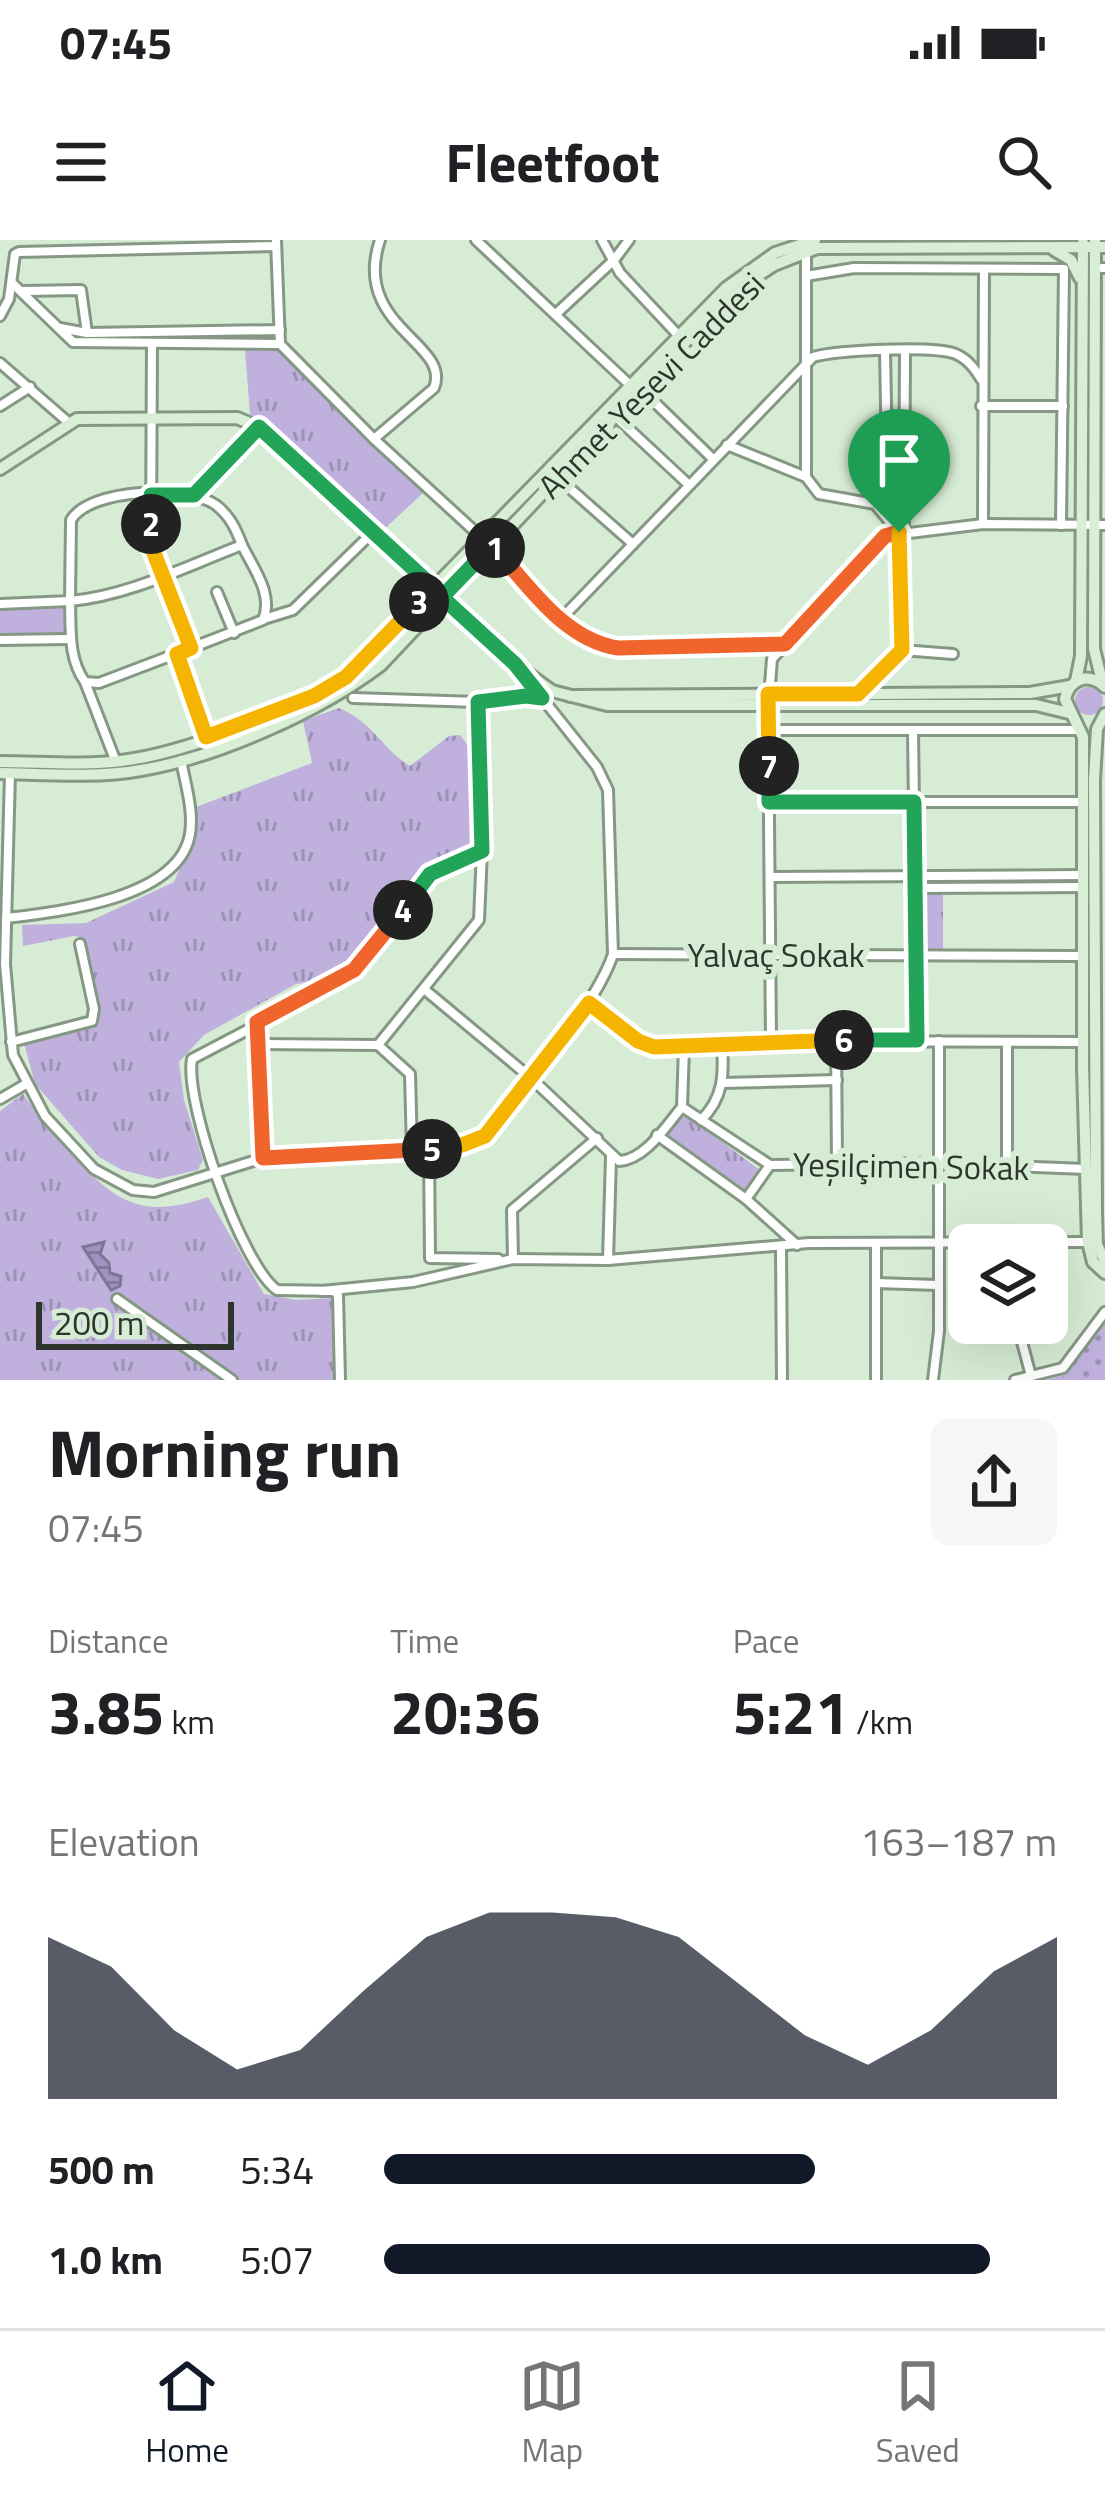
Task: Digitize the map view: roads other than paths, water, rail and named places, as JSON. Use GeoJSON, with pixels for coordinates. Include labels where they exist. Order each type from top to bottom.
{"type":"FeatureCollection","features":[{"type":"Feature","properties":{"kind":"street"},"geometry":{"type":"LineString","coordinates":[[374,439],[434,388],[438,377],[433,362],[378,298],[374,266],[380,240]]}},
{"type":"Feature","properties":{"kind":"street"},"geometry":{"type":"LineString","coordinates":[[476,240],[713,459]]}},
{"type":"Feature","properties":{"kind":"street"},"geometry":{"type":"LineString","coordinates":[[602,240],[620,272],[678,335]]}},
{"type":"Feature","properties":{"kind":"street"},"geometry":{"type":"LineString","coordinates":[[557,313],[629,240]]}},
{"type":"Feature","properties":{"kind":"street","name":"Ahmet Yesevi Caddesi"},"geometry":{"type":"LineString","coordinates":[[0,762],[116,761],[161,754],[314,696],[346,677],[432,588],[616,416],[678,335],[736,279],[775,246],[815,240]]}},
{"type":"Feature","properties":{"kind":"street"},"geometry":{"type":"LineString","coordinates":[[0,316],[9,299],[19,251],[276,243],[280,344],[583,639],[618,648],[785,644]]}},
{"type":"Feature","properties":{"kind":"street"},"geometry":{"type":"LineString","coordinates":[[1092,244],[1083,311],[1099,610],[1094,656],[1104,686]]}},
{"type":"Feature","properties":{"kind":"street"},"geometry":{"type":"LineString","coordinates":[[1092,244],[1100,360],[1094,525],[1081,656],[1065,699],[1075,720],[1083,802],[1088,1242],[1094,1262],[1105,1273]]}},
{"type":"Feature","properties":{"kind":"street","name":"Ahmet Yesevi Caddesi"},"geometry":{"type":"LineString","coordinates":[[5,773],[139,771],[181,760],[336,698],[380,665],[486,541],[636,387],[739,289],[774,265],[834,246],[1092,244]]}},
{"type":"Feature","properties":{"kind":"street"},"geometry":{"type":"LineString","coordinates":[[1045,247],[1071,260],[1083,292]]}},
{"type":"Feature","properties":{"kind":"street"},"geometry":{"type":"LineString","coordinates":[[806,252],[806,477]]}},
{"type":"Feature","properties":{"kind":"street"},"geometry":{"type":"LineString","coordinates":[[0,263],[14,263]]}},
{"type":"Feature","properties":{"kind":"street"},"geometry":{"type":"LineString","coordinates":[[1095,303],[1104,266]]}},
{"type":"Feature","properties":{"kind":"street"},"geometry":{"type":"LineString","coordinates":[[806,276],[854,268],[1064,269],[1060,525]]}},
{"type":"Feature","properties":{"kind":"street"},"geometry":{"type":"LineString","coordinates":[[983,524],[984,269]]}},
{"type":"Feature","properties":{"kind":"street"},"geometry":{"type":"LineString","coordinates":[[11,282],[73,341],[280,344]]}},
{"type":"Feature","properties":{"kind":"street"},"geometry":{"type":"LineString","coordinates":[[22,291],[81,290],[87,333]]}},
{"type":"Feature","properties":{"kind":"street"},"geometry":{"type":"LineString","coordinates":[[1064,311],[1083,311]]}},
{"type":"Feature","properties":{"kind":"street"},"geometry":{"type":"LineString","coordinates":[[57,328],[87,333],[280,329]]}},
{"type":"Feature","properties":{"kind":"street"},"geometry":{"type":"LineString","coordinates":[[152,343],[152,548],[191,648]]}},
{"type":"Feature","properties":{"kind":"street"},"geometry":{"type":"LineString","coordinates":[[886,351],[889,517]]}},
{"type":"Feature","properties":{"kind":"street"},"geometry":{"type":"LineString","coordinates":[[858,694],[902,650],[904,351]]}},
{"type":"Feature","properties":{"kind":"street"},"geometry":{"type":"LineString","coordinates":[[561,619],[806,362],[824,354],[954,353],[974,367],[981,379]]}},
{"type":"Feature","properties":{"kind":"street"},"geometry":{"type":"LineString","coordinates":[[0,363],[68,422]]}},
{"type":"Feature","properties":{"kind":"street"},"geometry":{"type":"LineString","coordinates":[[0,406],[30,387]]}},
{"type":"Feature","properties":{"kind":"street"},"geometry":{"type":"LineString","coordinates":[[981,406],[1063,406]]}},
{"type":"Feature","properties":{"kind":"street"},"geometry":{"type":"LineString","coordinates":[[616,416],[689,485]]}},
{"type":"Feature","properties":{"kind":"street"},"geometry":{"type":"LineString","coordinates":[[0,469],[68,422],[86,417],[227,417],[259,427],[515,664],[545,688],[567,697],[598,704],[768,700],[1036,705],[1075,720]]}},
{"type":"Feature","properties":{"kind":"street"},"geometry":{"type":"LineString","coordinates":[[194,495],[259,427]]}},
{"type":"Feature","properties":{"kind":"street"},"geometry":{"type":"LineString","coordinates":[[727,445],[806,477],[818,494],[875,504],[902,532]]}},
{"type":"Feature","properties":{"kind":"street"},"geometry":{"type":"LineString","coordinates":[[556,476],[633,544]]}},
{"type":"Feature","properties":{"kind":"street"},"geometry":{"type":"LineString","coordinates":[[116,761],[85,682],[76,671],[70,602],[71,520],[76,511],[108,494],[194,495],[216,505],[235,524],[267,596],[263,620]]}},
{"type":"Feature","properties":{"kind":"street"},"geometry":{"type":"LineString","coordinates":[[771,1040],[768,700],[772,659],[885,536],[983,524],[1094,525]]}},
{"type":"Feature","properties":{"kind":"street"},"geometry":{"type":"LineString","coordinates":[[85,682],[99,683],[293,610],[372,533]]}},
{"type":"Feature","properties":{"kind":"street"},"geometry":{"type":"LineString","coordinates":[[0,604],[70,602],[164,575],[242,545]]}},
{"type":"Feature","properties":{"kind":"street"},"geometry":{"type":"LineString","coordinates":[[217,592],[233,633]]}},
{"type":"Feature","properties":{"kind":"street"},"geometry":{"type":"LineString","coordinates":[[0,640],[71,639]]}},
{"type":"Feature","properties":{"kind":"street"},"geometry":{"type":"LineString","coordinates":[[902,650],[953,654]]}},
{"type":"Feature","properties":{"kind":"street"},"geometry":{"type":"LineString","coordinates":[[177,654],[206,737]]}},
{"type":"Feature","properties":{"kind":"street"},"geometry":{"type":"LineString","coordinates":[[5,773],[3,968],[10,1042],[45,1116],[110,1179],[133,1190],[154,1192],[263,1158],[462,1145],[485,1136],[532,1079],[589,1003],[613,954],[608,790],[597,767],[515,664]]}},
{"type":"Feature","properties":{"kind":"street"},"geometry":{"type":"LineString","coordinates":[[768,700],[1030,693],[1090,678],[1104,686]]}},
{"type":"Feature","properties":{"kind":"street"},"geometry":{"type":"LineString","coordinates":[[353,698],[478,702],[542,698]]}},
{"type":"Feature","properties":{"kind":"street"},"geometry":{"type":"LineString","coordinates":[[378,1045],[479,920],[478,702]]}},
{"type":"Feature","properties":{"kind":"street"},"geometry":{"type":"LineString","coordinates":[[769,730],[913,730],[1088,722],[1103,715]]}},
{"type":"Feature","properties":{"kind":"street"},"geometry":{"type":"LineString","coordinates":[[1103,715],[1095,742],[1094,780],[1097,1245],[1105,1261]]}},
{"type":"Feature","properties":{"kind":"street"},"geometry":{"type":"LineString","coordinates":[[913,730],[917,1040]]}},
{"type":"Feature","properties":{"kind":"street"},"geometry":{"type":"LineString","coordinates":[[6,918],[80,909],[160,878],[177,861],[190,837],[181,760]]}},
{"type":"Feature","properties":{"kind":"street"},"geometry":{"type":"LineString","coordinates":[[769,802],[1083,802]]}},
{"type":"Feature","properties":{"kind":"street"},"geometry":{"type":"LineString","coordinates":[[340,1380],[339,1300],[334,1292],[270,1287],[214,1175],[190,1078],[192,1060],[354,970],[430,874],[482,851]]}},
{"type":"Feature","properties":{"kind":"street"},"geometry":{"type":"LineString","coordinates":[[770,878],[1083,881]]}},
{"type":"Feature","properties":{"kind":"street"},"geometry":{"type":"LineString","coordinates":[[915,888],[1083,881]]}},
{"type":"Feature","properties":{"kind":"street"},"geometry":{"type":"LineString","coordinates":[[10,1042],[94,1018],[80,944]]}},
{"type":"Feature","properties":{"kind":"street","name":"Yalvaç Sokak"},"geometry":{"type":"LineString","coordinates":[[613,954],[1083,956]]}},
{"type":"Feature","properties":{"kind":"street"},"geometry":{"type":"LineString","coordinates":[[424,989],[532,1079],[597,1138],[611,1157],[628,1162],[682,1107],[684,1047]]}},
{"type":"Feature","properties":{"kind":"street"},"geometry":{"type":"LineString","coordinates":[[589,1003],[645,1045],[771,1040],[1083,1042]]}},
{"type":"Feature","properties":{"kind":"street"},"geometry":{"type":"LineString","coordinates":[[257,1022],[263,1158]]}},
{"type":"Feature","properties":{"kind":"street"},"geometry":{"type":"LineString","coordinates":[[836,1040],[837,1162]]}},
{"type":"Feature","properties":{"kind":"street"},"geometry":{"type":"LineString","coordinates":[[933,1380],[939,1331],[939,1041]]}},
{"type":"Feature","properties":{"kind":"street"},"geometry":{"type":"LineString","coordinates":[[1006,1166],[1007,1042]]}},
{"type":"Feature","properties":{"kind":"street"},"geometry":{"type":"LineString","coordinates":[[701,1120],[715,1106],[722,1083],[722,1043]]}},
{"type":"Feature","properties":{"kind":"street"},"geometry":{"type":"LineString","coordinates":[[258,1045],[378,1045],[410,1074],[412,1151]]}},
{"type":"Feature","properties":{"kind":"street"},"geometry":{"type":"LineString","coordinates":[[722,1083],[837,1080]]}},
{"type":"Feature","properties":{"kind":"street"},"geometry":{"type":"LineString","coordinates":[[0,1100],[26,1084]]}},
{"type":"Feature","properties":{"kind":"street","name":"Yeşilçimen Sokak"},"geometry":{"type":"LineString","coordinates":[[682,1107],[770,1165],[938,1163],[1086,1169]]}},
{"type":"Feature","properties":{"kind":"street"},"geometry":{"type":"LineString","coordinates":[[657,1135],[746,1199],[797,1245]]}},
{"type":"Feature","properties":{"kind":"street"},"geometry":{"type":"LineString","coordinates":[[513,1259],[512,1210],[597,1138]]}},
{"type":"Feature","properties":{"kind":"street"},"geometry":{"type":"LineString","coordinates":[[429,1150],[430,1258],[608,1260],[797,1245],[948,1242]]}},
{"type":"Feature","properties":{"kind":"street"},"geometry":{"type":"LineString","coordinates":[[608,1260],[611,1157]]}},
{"type":"Feature","properties":{"kind":"street"},"geometry":{"type":"LineString","coordinates":[[746,1199],[770,1165]]}},
{"type":"Feature","properties":{"kind":"street"},"geometry":{"type":"LineString","coordinates":[[1068,1243],[1088,1242]]}},
{"type":"Feature","properties":{"kind":"street"},"geometry":{"type":"LineString","coordinates":[[875,1380],[876,1243]]}},
{"type":"Feature","properties":{"kind":"street"},"geometry":{"type":"LineString","coordinates":[[781,1248],[782,1380]]}},
{"type":"Feature","properties":{"kind":"street"},"geometry":{"type":"LineString","coordinates":[[322,1291],[413,1282],[513,1259]]}},
{"type":"Feature","properties":{"kind":"street"},"geometry":{"type":"LineString","coordinates":[[875,1282],[937,1285]]}},
{"type":"Feature","properties":{"kind":"street"},"geometry":{"type":"LineString","coordinates":[[118,1299],[232,1380]]}},
{"type":"Feature","properties":{"kind":"street"},"geometry":{"type":"LineString","coordinates":[[1015,1380],[1063,1368],[1105,1312]]}},
{"type":"Feature","properties":{"kind":"street"},"geometry":{"type":"LineString","coordinates":[[1023,1344],[1031,1376]]}}]}
